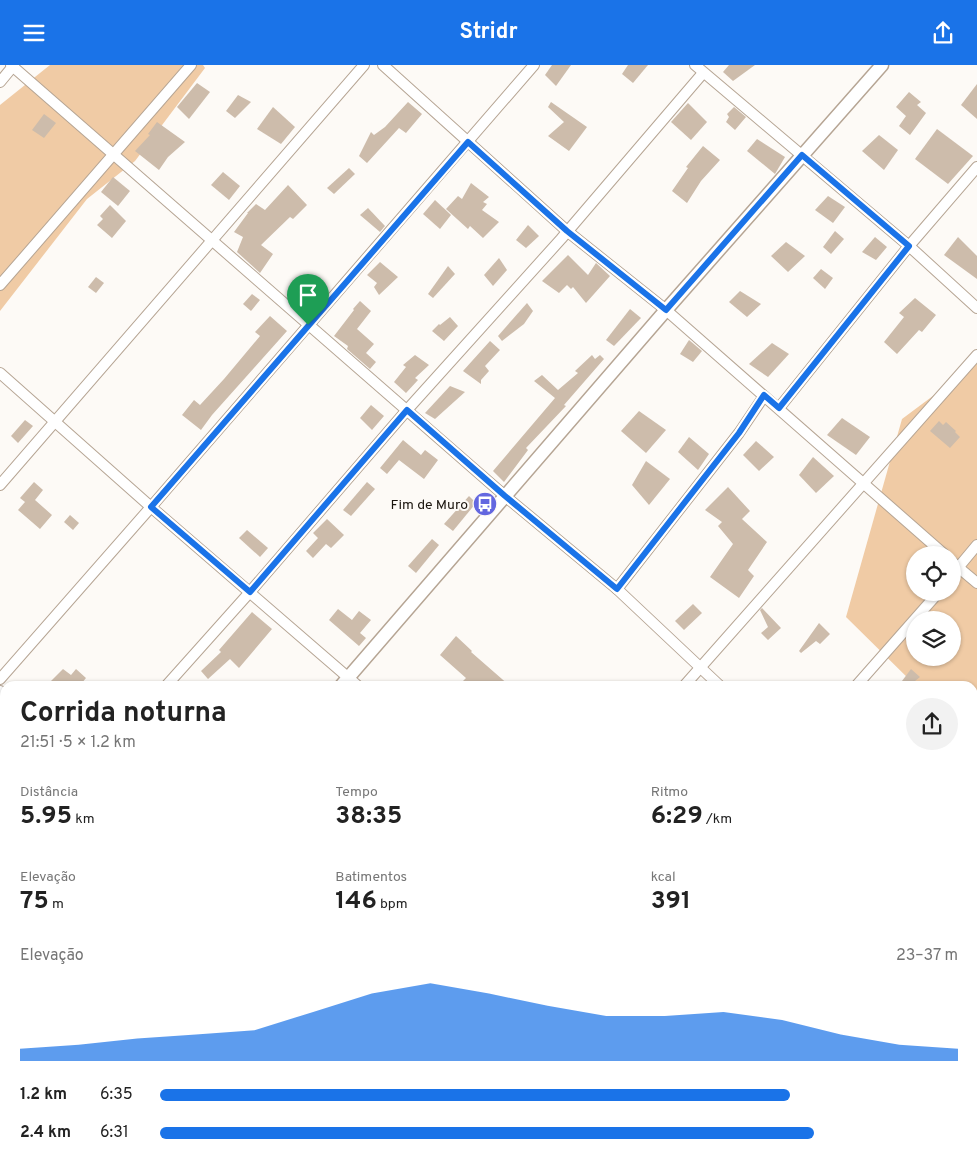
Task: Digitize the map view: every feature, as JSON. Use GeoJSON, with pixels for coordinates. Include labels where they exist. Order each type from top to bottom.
{"type":"FeatureCollection","features":[{"type":"Feature","properties":{"kind":"street"},"geometry":{"type":"LineString","coordinates":[[0,81],[13,65],[113,155],[213,240],[505,496],[617,589],[714,681]]}},
{"type":"Feature","properties":{"kind":"street"},"geometry":{"type":"LineString","coordinates":[[0,285],[191,65]]}},
{"type":"Feature","properties":{"kind":"street"},"geometry":{"type":"LineString","coordinates":[[0,485],[364,65]]}},
{"type":"Feature","properties":{"kind":"street"},"geometry":{"type":"LineString","coordinates":[[383,65],[567,231],[666,310],[935,546]]}},
{"type":"Feature","properties":{"kind":"street"},"geometry":{"type":"LineString","coordinates":[[0,679],[534,65]]}},
{"type":"Feature","properties":{"kind":"street"},"geometry":{"type":"LineString","coordinates":[[695,65],[909,246],[977,309]]}},
{"type":"Feature","properties":{"kind":"street"},"geometry":{"type":"LineString","coordinates":[[351,681],[505,496],[882,65]]}},
{"type":"Feature","properties":{"kind":"street"},"geometry":{"type":"LineString","coordinates":[[170,681],[407,410],[567,231],[703,73]]}},
{"type":"Feature","properties":{"kind":"street"},"geometry":{"type":"LineString","coordinates":[[779,408],[909,246],[977,167]]}},
{"type":"Feature","properties":{"kind":"street"},"geometry":{"type":"LineString","coordinates":[[688,681],[977,355]]}},
{"type":"Feature","properties":{"kind":"street"},"geometry":{"type":"LineString","coordinates":[[0,373],[250,592],[347,681]]}},
{"type":"Feature","properties":{"kind":"street"},"geometry":{"type":"LineString","coordinates":[[617,589],[739,433],[764,395]]}},
{"type":"Feature","properties":{"kind":"street"},"geometry":{"type":"LineString","coordinates":[[961,562],[977,545]]}},
{"type":"Feature","properties":{"kind":"street"},"geometry":{"type":"LineString","coordinates":[[961,572],[977,583]]}},
{"type":"Feature","properties":{"kind":"street"},"geometry":{"type":"LineString","coordinates":[[860,681],[931,601]]}},
{"type":"Feature","properties":{"kind":"shaded area"},"geometry":{"type":"Polygon","coordinates":[[[50,65],[203,65],[205,68],[135,161],[87,199],[0,311],[0,105],[50,65]]]}},
{"type":"Feature","properties":{"kind":"shaded area"},"geometry":{"type":"Polygon","coordinates":[[[977,363],[977,681],[911,681],[846,617],[902,419],[977,363]]]}},
{"type":"Feature","properties":{"kind":"building"},"geometry":{"type":"Polygon","coordinates":[[[552,65],[571,65],[556,86],[545,75],[552,65]]]}},
{"type":"Feature","properties":{"kind":"building"},"geometry":{"type":"Polygon","coordinates":[[[628,65],[648,65],[633,83],[622,74],[628,65]]]}},
{"type":"Feature","properties":{"kind":"building"},"geometry":{"type":"Polygon","coordinates":[[[729,65],[755,65],[733,81],[723,72],[729,65]]]}},
{"type":"Feature","properties":{"kind":"building"},"geometry":{"type":"Polygon","coordinates":[[[197,83],[210,92],[189,119],[177,107],[197,83]]]}},
{"type":"Feature","properties":{"kind":"building"},"geometry":{"type":"Polygon","coordinates":[[[977,84],[977,119],[961,105],[977,84]]]}},
{"type":"Feature","properties":{"kind":"building"},"geometry":{"type":"Polygon","coordinates":[[[909,92],[921,102],[917,105],[926,113],[910,135],[899,126],[906,116],[896,107],[909,92]]]}},
{"type":"Feature","properties":{"kind":"building"},"geometry":{"type":"Polygon","coordinates":[[[238,95],[251,102],[235,118],[226,111],[238,95]]]}},
{"type":"Feature","properties":{"kind":"building"},"geometry":{"type":"Polygon","coordinates":[[[408,102],[422,114],[406,133],[399,128],[367,163],[359,156],[371,132],[374,135],[385,127],[408,102]]]}},
{"type":"Feature","properties":{"kind":"building"},"geometry":{"type":"Polygon","coordinates":[[[551,102],[587,127],[569,151],[548,136],[564,122],[548,107],[551,102]]]}},
{"type":"Feature","properties":{"kind":"building"},"geometry":{"type":"Polygon","coordinates":[[[688,103],[707,122],[691,140],[671,122],[688,103]]]}},
{"type":"Feature","properties":{"kind":"building"},"geometry":{"type":"Polygon","coordinates":[[[273,107],[295,127],[281,144],[257,129],[273,107]]]}},
{"type":"Feature","properties":{"kind":"building"},"geometry":{"type":"Polygon","coordinates":[[[734,107],[746,117],[735,130],[726,122],[729,117],[727,114],[734,107]]]}},
{"type":"Feature","properties":{"kind":"building"},"geometry":{"type":"Polygon","coordinates":[[[44,114],[56,123],[44,138],[32,130],[44,114]]]}},
{"type":"Feature","properties":{"kind":"building"},"geometry":{"type":"Polygon","coordinates":[[[157,122],[185,142],[168,157],[159,170],[135,151],[150,135],[148,134],[157,122]]]}},
{"type":"Feature","properties":{"kind":"building"},"geometry":{"type":"Polygon","coordinates":[[[937,129],[973,156],[948,184],[915,159],[937,129]]]}},
{"type":"Feature","properties":{"kind":"building"},"geometry":{"type":"Polygon","coordinates":[[[879,135],[898,150],[884,170],[862,151],[879,135]]]}},
{"type":"Feature","properties":{"kind":"building"},"geometry":{"type":"Polygon","coordinates":[[[757,139],[785,157],[775,174],[747,151],[757,139]]]}},
{"type":"Feature","properties":{"kind":"building"},"geometry":{"type":"Polygon","coordinates":[[[703,146],[720,160],[701,181],[687,203],[672,191],[688,168],[686,167],[703,146]]]}},
{"type":"Feature","properties":{"kind":"building"},"geometry":{"type":"Polygon","coordinates":[[[349,168],[355,174],[334,194],[327,188],[349,168]]]}},
{"type":"Feature","properties":{"kind":"building"},"geometry":{"type":"Polygon","coordinates":[[[223,172],[240,186],[229,200],[211,185],[223,172]]]}},
{"type":"Feature","properties":{"kind":"building"},"geometry":{"type":"Polygon","coordinates":[[[113,177],[130,191],[118,206],[101,192],[113,177]]]}},
{"type":"Feature","properties":{"kind":"building"},"geometry":{"type":"Polygon","coordinates":[[[471,183],[489,197],[483,202],[487,204],[482,210],[499,222],[483,238],[470,226],[468,229],[446,209],[458,196],[462,199],[471,183]]]}},
{"type":"Feature","properties":{"kind":"building"},"geometry":{"type":"Polygon","coordinates":[[[288,185],[307,205],[293,219],[290,217],[261,245],[273,254],[260,273],[237,252],[243,237],[234,232],[247,213],[256,204],[265,210],[288,185]]]}},
{"type":"Feature","properties":{"kind":"building"},"geometry":{"type":"Polygon","coordinates":[[[828,196],[845,207],[833,223],[815,210],[828,196]]]}},
{"type":"Feature","properties":{"kind":"building"},"geometry":{"type":"Polygon","coordinates":[[[435,200],[451,215],[440,229],[423,214],[435,200]]]}},
{"type":"Feature","properties":{"kind":"building"},"geometry":{"type":"Polygon","coordinates":[[[110,205],[126,221],[112,238],[97,225],[103,219],[100,216],[110,205]]]}},
{"type":"Feature","properties":{"kind":"building"},"geometry":{"type":"Polygon","coordinates":[[[368,208],[385,226],[380,232],[360,215],[368,208]]]}},
{"type":"Feature","properties":{"kind":"building"},"geometry":{"type":"Polygon","coordinates":[[[528,225],[539,236],[526,248],[516,240],[528,225]]]}},
{"type":"Feature","properties":{"kind":"building"},"geometry":{"type":"Polygon","coordinates":[[[835,231],[844,239],[831,254],[823,247],[835,231]]]}},
{"type":"Feature","properties":{"kind":"building"},"geometry":{"type":"Polygon","coordinates":[[[875,237],[887,247],[876,260],[862,252],[875,237]]]}},
{"type":"Feature","properties":{"kind":"building"},"geometry":{"type":"Polygon","coordinates":[[[958,237],[977,256],[977,279],[944,255],[958,237]]]}},
{"type":"Feature","properties":{"kind":"building"},"geometry":{"type":"Polygon","coordinates":[[[786,242],[805,256],[788,272],[771,256],[786,242]]]}},
{"type":"Feature","properties":{"kind":"building"},"geometry":{"type":"Polygon","coordinates":[[[568,255],[588,275],[596,263],[610,276],[586,303],[573,287],[571,289],[567,285],[559,293],[542,281],[568,255]]]}},
{"type":"Feature","properties":{"kind":"building"},"geometry":{"type":"Polygon","coordinates":[[[499,258],[507,270],[493,286],[484,275],[499,258]]]}},
{"type":"Feature","properties":{"kind":"building"},"geometry":{"type":"Polygon","coordinates":[[[380,262],[398,277],[379,295],[374,287],[377,283],[367,275],[380,262]]]}},
{"type":"Feature","properties":{"kind":"building"},"geometry":{"type":"Polygon","coordinates":[[[448,266],[455,274],[433,298],[428,294],[448,266]]]}},
{"type":"Feature","properties":{"kind":"building"},"geometry":{"type":"Polygon","coordinates":[[[821,269],[833,278],[825,289],[813,278],[821,269]]]}},
{"type":"Feature","properties":{"kind":"building"},"geometry":{"type":"Polygon","coordinates":[[[96,277],[104,283],[96,293],[88,287],[96,277]]]}},
{"type":"Feature","properties":{"kind":"building"},"geometry":{"type":"Polygon","coordinates":[[[740,291],[761,304],[747,317],[729,302],[740,291]]]}},
{"type":"Feature","properties":{"kind":"building"},"geometry":{"type":"Polygon","coordinates":[[[252,294],[260,300],[251,311],[243,304],[252,294]]]}},
{"type":"Feature","properties":{"kind":"building"},"geometry":{"type":"Polygon","coordinates":[[[915,298],[936,315],[922,332],[919,330],[897,354],[884,342],[904,317],[899,313],[915,298]]]}},
{"type":"Feature","properties":{"kind":"building"},"geometry":{"type":"Polygon","coordinates":[[[360,301],[371,311],[357,329],[374,344],[366,353],[376,362],[370,369],[347,349],[348,346],[334,336],[360,301]]]}},
{"type":"Feature","properties":{"kind":"building"},"geometry":{"type":"Polygon","coordinates":[[[527,303],[533,311],[524,324],[502,341],[498,336],[527,303]]]}},
{"type":"Feature","properties":{"kind":"building"},"geometry":{"type":"Polygon","coordinates":[[[630,309],[641,318],[614,346],[606,340],[630,309]]]}},
{"type":"Feature","properties":{"kind":"building"},"geometry":{"type":"Polygon","coordinates":[[[270,316],[287,331],[212,415],[201,430],[182,415],[194,400],[200,405],[224,379],[260,336],[255,332],[270,316]]]}},
{"type":"Feature","properties":{"kind":"building"},"geometry":{"type":"Polygon","coordinates":[[[450,317],[458,326],[444,341],[432,331],[450,317]]]}},
{"type":"Feature","properties":{"kind":"building"},"geometry":{"type":"Polygon","coordinates":[[[689,340],[702,351],[693,362],[680,354],[689,340]]]}},
{"type":"Feature","properties":{"kind":"building"},"geometry":{"type":"Polygon","coordinates":[[[490,341],[500,350],[485,366],[489,371],[481,380],[481,384],[463,371],[490,341]]]}},
{"type":"Feature","properties":{"kind":"building"},"geometry":{"type":"Polygon","coordinates":[[[772,343],[789,354],[768,377],[749,364],[772,343]]]}},
{"type":"Feature","properties":{"kind":"building"},"geometry":{"type":"Polygon","coordinates":[[[415,355],[429,365],[415,378],[418,380],[406,393],[394,382],[406,367],[403,365],[415,355]]]}},
{"type":"Feature","properties":{"kind":"building"},"geometry":{"type":"Polygon","coordinates":[[[592,355],[595,359],[600,355],[604,359],[564,405],[566,406],[526,448],[528,450],[504,482],[493,471],[555,398],[534,381],[542,375],[558,390],[578,373],[575,371],[592,355]]]}},
{"type":"Feature","properties":{"kind":"building"},"geometry":{"type":"Polygon","coordinates":[[[450,386],[465,392],[435,419],[425,413],[450,386]]]}},
{"type":"Feature","properties":{"kind":"building"},"geometry":{"type":"Polygon","coordinates":[[[371,405],[384,416],[372,430],[360,418],[371,405]]]}},
{"type":"Feature","properties":{"kind":"building"},"geometry":{"type":"Polygon","coordinates":[[[639,411],[666,430],[646,453],[621,431],[639,411]]]}},
{"type":"Feature","properties":{"kind":"building"},"geometry":{"type":"Polygon","coordinates":[[[842,418],[870,437],[856,455],[827,435],[842,418]]]}},
{"type":"Feature","properties":{"kind":"building"},"geometry":{"type":"Polygon","coordinates":[[[25,420],[33,426],[18,443],[11,436],[25,420]]]}},
{"type":"Feature","properties":{"kind":"building"},"geometry":{"type":"Polygon","coordinates":[[[939,421],[943,425],[946,422],[960,437],[950,448],[930,431],[939,421]]]}},
{"type":"Feature","properties":{"kind":"building"},"geometry":{"type":"Polygon","coordinates":[[[689,437],[709,454],[698,470],[678,452],[689,437]]]}},
{"type":"Feature","properties":{"kind":"building"},"geometry":{"type":"Polygon","coordinates":[[[403,440],[421,455],[425,450],[438,460],[424,479],[399,460],[387,474],[380,468],[403,440]]]}},
{"type":"Feature","properties":{"kind":"building"},"geometry":{"type":"Polygon","coordinates":[[[756,441],[774,457],[759,471],[743,455],[756,441]]]}},
{"type":"Feature","properties":{"kind":"building"},"geometry":{"type":"Polygon","coordinates":[[[813,457],[834,476],[816,493],[799,475],[813,457]]]}},
{"type":"Feature","properties":{"kind":"building"},"geometry":{"type":"Polygon","coordinates":[[[646,461],[670,479],[649,505],[632,485],[646,461]]]}},
{"type":"Feature","properties":{"kind":"building"},"geometry":{"type":"Polygon","coordinates":[[[34,482],[43,490],[35,500],[52,515],[40,529],[18,510],[25,502],[20,498],[34,482]]]}},
{"type":"Feature","properties":{"kind":"building"},"geometry":{"type":"Polygon","coordinates":[[[367,482],[375,489],[351,516],[343,510],[367,482]]]}},
{"type":"Feature","properties":{"kind":"building"},"geometry":{"type":"Polygon","coordinates":[[[728,487],[750,511],[742,519],[767,542],[748,570],[754,576],[739,598],[710,577],[733,544],[718,526],[722,522],[705,510],[728,487]]]}},
{"type":"Feature","properties":{"kind":"building"},"geometry":{"type":"Polygon","coordinates":[[[469,496],[476,503],[453,531],[444,524],[469,496]]]}},
{"type":"Feature","properties":{"kind":"building"},"geometry":{"type":"Polygon","coordinates":[[[70,515],[79,523],[73,530],[64,522],[70,515]]]}},
{"type":"Feature","properties":{"kind":"building"},"geometry":{"type":"Polygon","coordinates":[[[327,519],[344,535],[331,548],[326,544],[313,558],[306,551],[318,538],[313,533],[327,519]]]}},
{"type":"Feature","properties":{"kind":"building"},"geometry":{"type":"Polygon","coordinates":[[[247,530],[268,548],[260,557],[239,538],[247,530]]]}},
{"type":"Feature","properties":{"kind":"building"},"geometry":{"type":"Polygon","coordinates":[[[432,539],[439,545],[416,573],[408,566],[432,539]]]}},
{"type":"Feature","properties":{"kind":"building"},"geometry":{"type":"Polygon","coordinates":[[[693,604],[702,613],[684,630],[675,621],[693,604]]]}},
{"type":"Feature","properties":{"kind":"building"},"geometry":{"type":"Polygon","coordinates":[[[762,608],[781,628],[768,640],[761,633],[768,627],[760,610],[762,608]]]}},
{"type":"Feature","properties":{"kind":"building"},"geometry":{"type":"Polygon","coordinates":[[[338,609],[352,620],[359,611],[371,620],[360,633],[366,638],[359,646],[329,620],[338,609]]]}},
{"type":"Feature","properties":{"kind":"building"},"geometry":{"type":"Polygon","coordinates":[[[252,612],[272,629],[239,668],[230,659],[208,679],[201,671],[221,652],[219,650],[252,612]]]}},
{"type":"Feature","properties":{"kind":"building"},"geometry":{"type":"Polygon","coordinates":[[[819,623],[830,634],[820,644],[816,641],[801,653],[799,651],[819,623]]]}},
{"type":"Feature","properties":{"kind":"building"},"geometry":{"type":"Polygon","coordinates":[[[456,636],[504,681],[463,681],[466,678],[440,655],[456,636]]]}},
{"type":"Feature","properties":{"kind":"building"},"geometry":{"type":"Polygon","coordinates":[[[63,669],[71,675],[76,669],[86,678],[84,681],[51,681],[63,669]]]}},
{"type":"Feature","properties":{"kind":"building"},"geometry":{"type":"Polygon","coordinates":[[[911,669],[920,677],[915,681],[902,681],[911,669]]]}},
{"type":"Feature","properties":{"kind":"place","name":"Fim de Muro"},"geometry":{"type":"Point","coordinates":[485,504]}},
{"type":"Feature","properties":{"kind":"route"},"geometry":{"type":"LineString","coordinates":[[468,142],[567,231],[666,310],[802,155],[909,246],[779,408],[764,395],[739,433],[617,589],[505,496],[407,410],[250,592],[151,507],[308,325],[468,142]]}}]}
